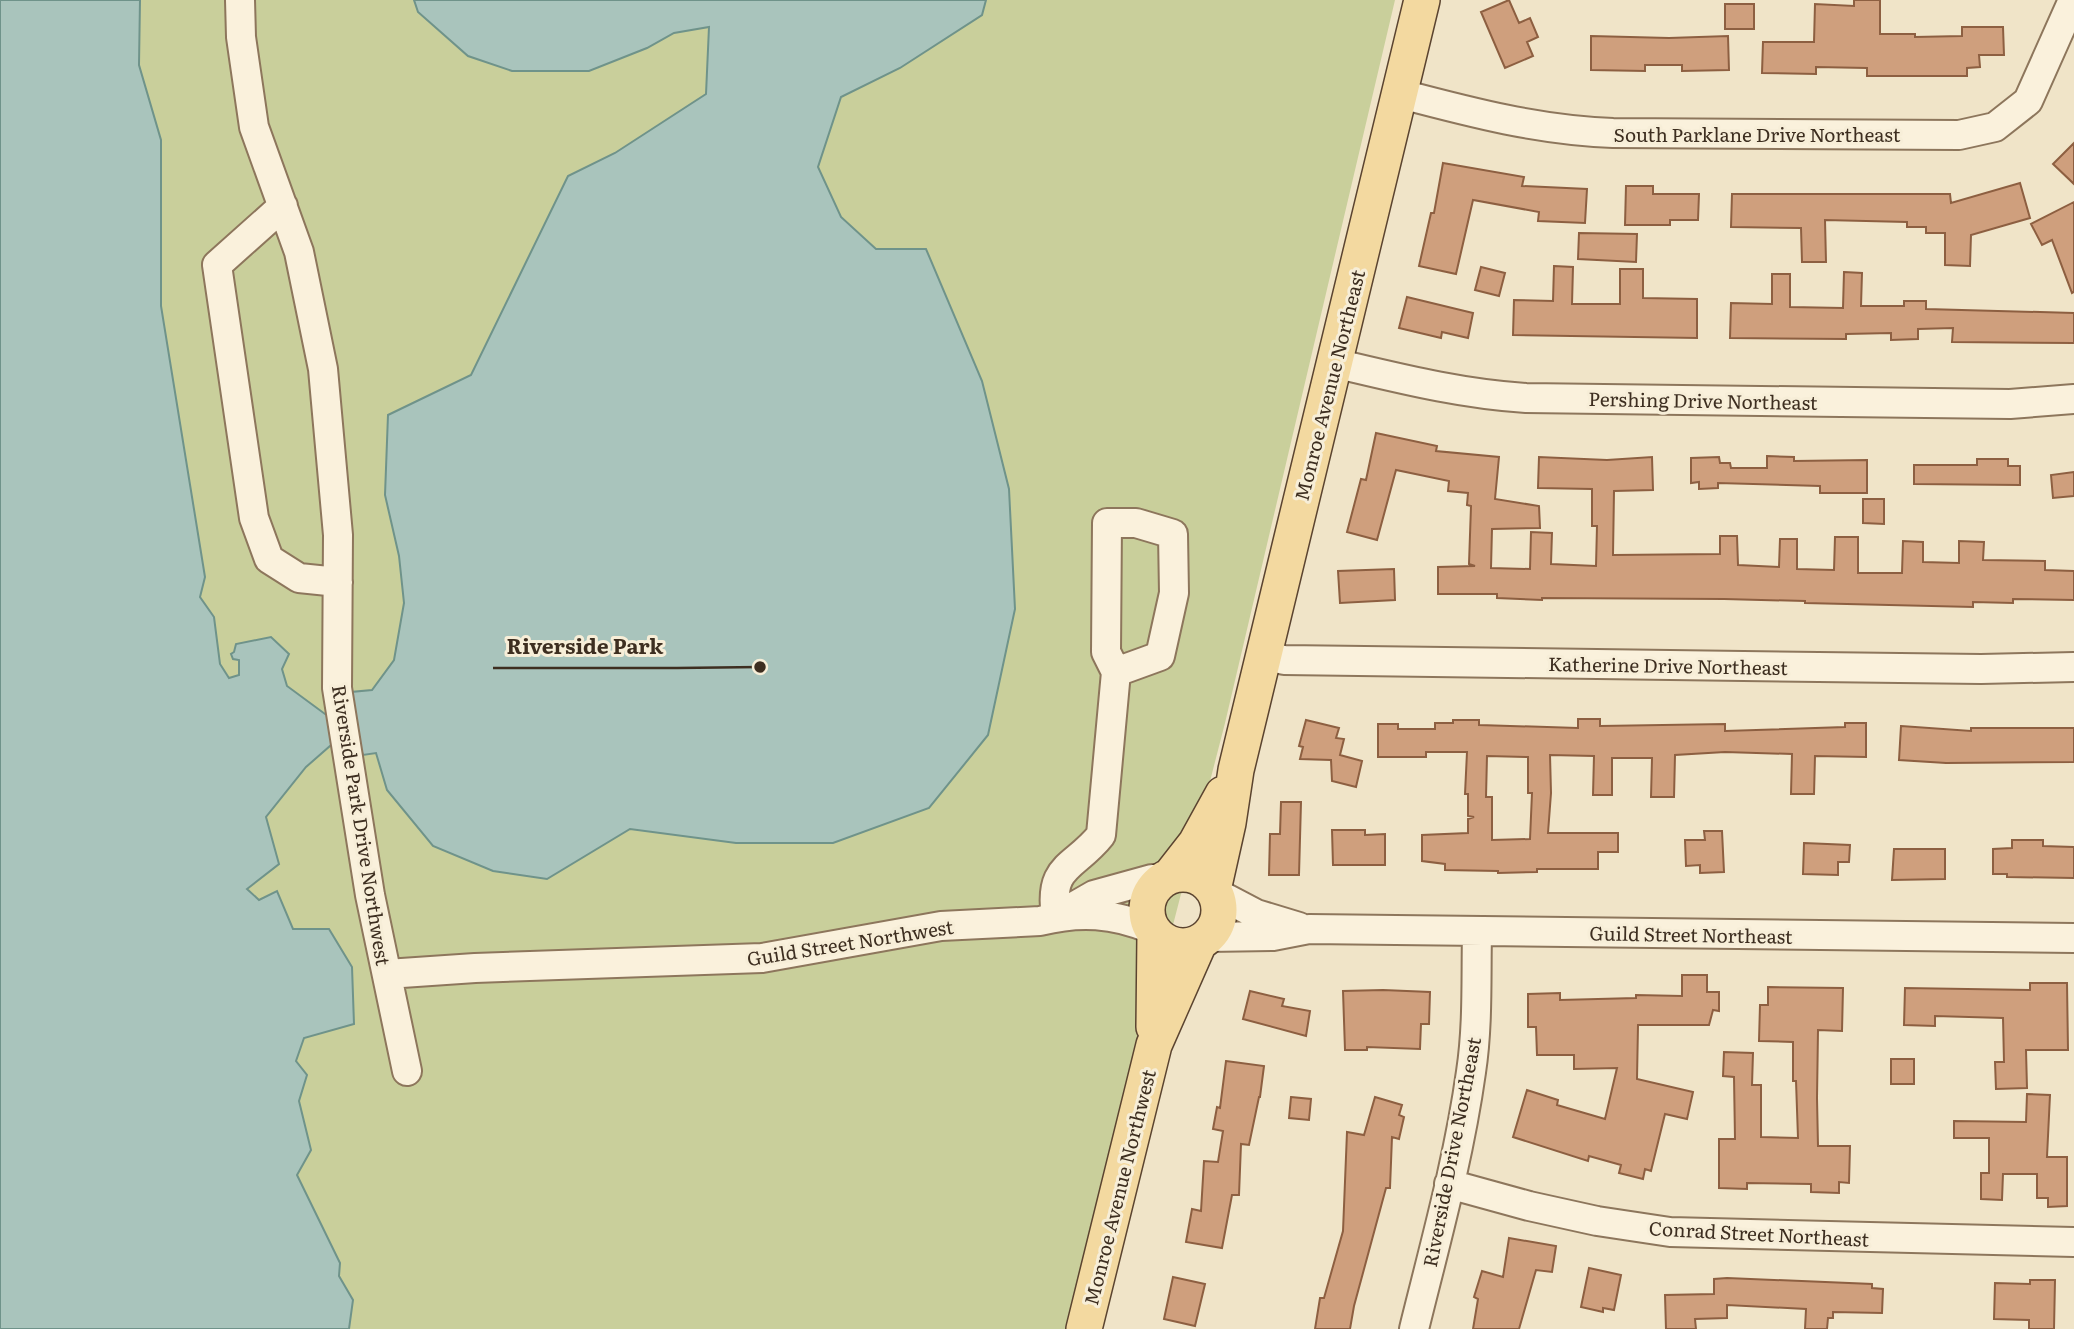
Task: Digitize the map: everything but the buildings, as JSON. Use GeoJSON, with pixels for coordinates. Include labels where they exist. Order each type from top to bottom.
{"type":"FeatureCollection","features":[{"type":"Feature","properties":{"kind":"main road","name":"Monroe Avenue Northeast"},"geometry":{"type":"LineString","coordinates":[[1214,892],[1236,770],[1422,0]]}},
{"type":"Feature","properties":{"kind":"main road","name":"Monroe Avenue Northeast"},"geometry":{"type":"LineString","coordinates":[[1166,877],[1196,843],[1236,770]]}},
{"type":"Feature","properties":{"kind":"main road"},"geometry":{"type":"LineString","coordinates":[[1191,874],[1201,878],[1214,892],[1219,905],[1219,917],[1215,928],[1203,940],[1187,946],[1175,946],[1164,942],[1153,931],[1146,908],[1153,887],[1166,877],[1191,874]]}},
{"type":"Feature","properties":{"kind":"main road","name":"Monroe Avenue Northwest"},"geometry":{"type":"LineString","coordinates":[[1153,931],[1154,1045]]}},
{"type":"Feature","properties":{"kind":"main road","name":"Monroe Avenue Northwest"},"geometry":{"type":"LineString","coordinates":[[1084,1329],[1154,1045],[1203,940]]}},
{"type":"Feature","properties":{"kind":"street","name":"Riverside Park Drive Northwest"},"geometry":{"type":"LineString","coordinates":[[240,0],[241,37],[254,127],[299,251],[323,369],[338,535],[337,688],[370,895],[407,1071]]}},
{"type":"Feature","properties":{"kind":"street","name":"South Parklane Drive Northeast"},"geometry":{"type":"LineString","coordinates":[[1401,94],[1519,124],[1566,131],[1959,135],[1994,127],[2028,101],[2073,0]]}},
{"type":"Feature","properties":{"kind":"street"},"geometry":{"type":"LineString","coordinates":[[283,206],[217,265],[254,518],[269,559],[299,578],[338,582]]}},
{"type":"Feature","properties":{"kind":"street","name":"Pershing Drive Northeast"},"geometry":{"type":"LineString","coordinates":[[1334,363],[1450,390],[1526,398],[2010,404],[2074,398]]}},
{"type":"Feature","properties":{"kind":"street"},"geometry":{"type":"LineString","coordinates":[[1056,917],[1054,903],[1058,877],[1101,835],[1116,672],[1106,652],[1107,523],[1136,523],[1172,534],[1174,593],[1160,656],[1116,672]]}},
{"type":"Feature","properties":{"kind":"street","name":"Katherine Drive Northeast"},"geometry":{"type":"LineString","coordinates":[[1263,655],[1284,660],[2074,667]]}},
{"type":"Feature","properties":{"kind":"street","name":"Guild Street Northwest"},"geometry":{"type":"LineString","coordinates":[[1056,917],[1094,895],[1152,878],[1166,877]]}},
{"type":"Feature","properties":{"kind":"street","name":"Guild Street Northeast"},"geometry":{"type":"LineString","coordinates":[[1214,892],[1256,914],[1309,929]]}},
{"type":"Feature","properties":{"kind":"street","name":"Guild Street Northwest"},"geometry":{"type":"LineString","coordinates":[[387,974],[475,968],[762,958],[941,926],[1040,921],[1056,917],[1119,917],[1153,931]]}},
{"type":"Feature","properties":{"kind":"street","name":"Guild Street Northeast"},"geometry":{"type":"LineString","coordinates":[[1203,940],[1273,936],[1309,929],[2074,938]]}},
{"type":"Feature","properties":{"kind":"street","name":"Riverside Drive Northeast"},"geometry":{"type":"LineString","coordinates":[[1414,1329],[1449,1184],[1471,1073],[1476,1027],[1477,932]]}},
{"type":"Feature","properties":{"kind":"street","name":"Conrad Street Northeast"},"geometry":{"type":"LineString","coordinates":[[1449,1184],[1597,1221],[1670,1232],[2074,1242]]}},
{"type":"Feature","properties":{"kind":"green space"},"geometry":{"type":"Polygon","coordinates":[[[140,0],[1395,0],[1225,723],[1069,1329],[349,1329],[353,1300],[339,1276],[340,1263],[297,1175],[311,1150],[299,1101],[307,1075],[296,1061],[304,1038],[292,929],[277,892],[259,901],[247,889],[266,817],[286,686],[282,669],[239,660],[239,675],[230,678],[220,664],[214,617],[200,597],[205,577],[161,306],[161,140],[139,65],[140,0]]]}},
{"type":"Feature","properties":{"kind":"water"},"geometry":{"type":"Polygon","coordinates":[[[0,0],[140,0],[139,65],[161,140],[161,306],[205,577],[200,597],[214,617],[220,664],[229,678],[239,675],[239,660],[233,659],[231,654],[236,644],[271,637],[289,654],[282,669],[287,686],[325,714],[353,706],[351,692],[372,690],[394,660],[404,603],[399,556],[385,495],[388,415],[471,375],[568,176],[615,153],[706,94],[709,27],[674,33],[647,48],[589,71],[512,71],[468,56],[418,12],[414,0],[986,0],[982,15],[900,68],[841,97],[818,167],[841,217],[876,249],[926,249],[982,381],[1009,489],[1015,609],[988,735],[929,808],[833,843],[736,843],[630,829],[547,879],[493,871],[433,846],[387,790],[376,753],[363,755],[358,741],[330,746],[306,767],[266,817],[279,864],[247,889],[259,900],[277,891],[293,929],[329,929],[352,967],[354,1024],[304,1038],[296,1061],[307,1075],[299,1101],[311,1150],[297,1175],[340,1263],[339,1276],[353,1300],[349,1329],[0,1329],[0,0]]]}},
{"type":"Feature","properties":{"kind":"place","name":"Riverside Park"},"geometry":{"type":"Point","coordinates":[760,667]}}]}
